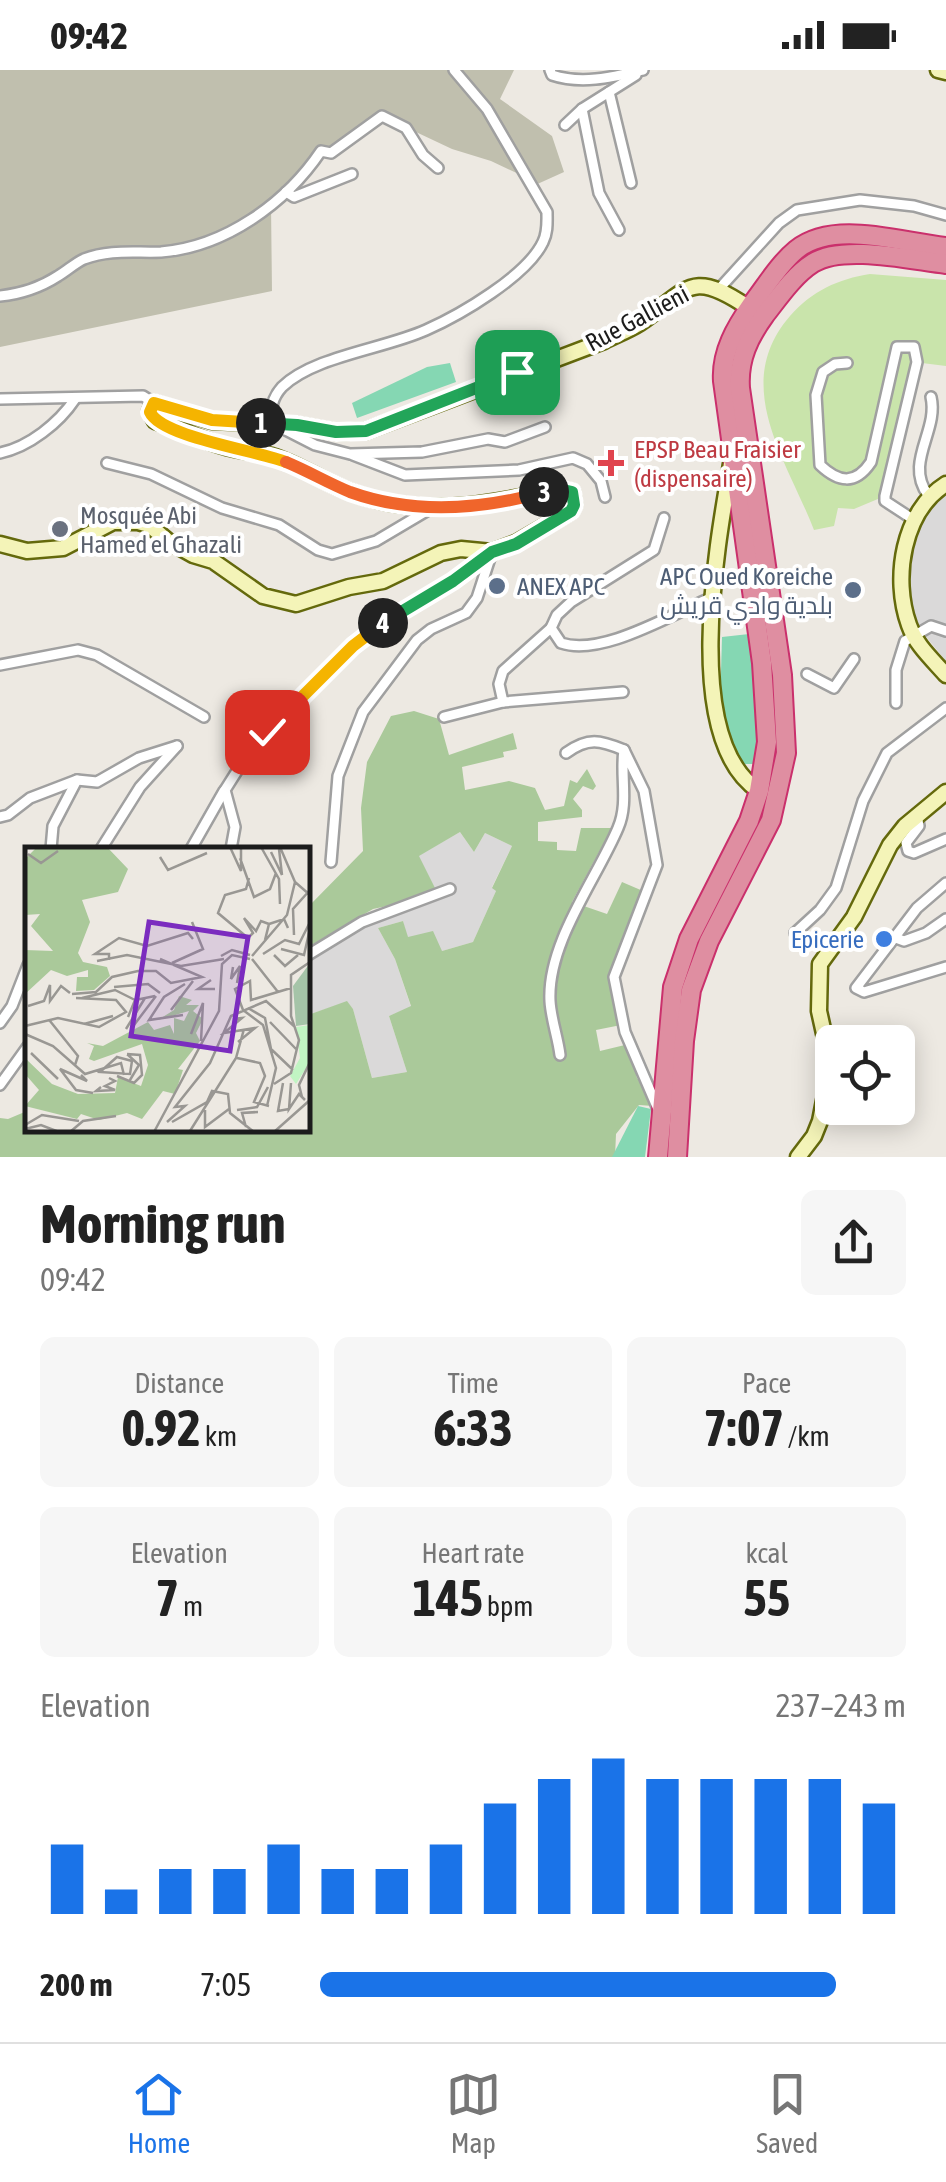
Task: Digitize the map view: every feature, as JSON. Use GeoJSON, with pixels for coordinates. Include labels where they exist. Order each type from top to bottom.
{"type":"FeatureCollection","features":[{"type":"Feature","properties":{"kind":"highway"},"geometry":{"type":"LineString","coordinates":[[658,1157],[668,1014],[678,969],[698,919],[745,832],[767,742],[766,700],[723,364],[731,339],[749,308],[781,266],[814,240],[852,236],[946,246]]}},
{"type":"Feature","properties":{"kind":"highway"},"geometry":{"type":"LineString","coordinates":[[678,1157],[684,1041],[692,990],[709,941],[770,820],[786,753],[782,675],[740,388],[743,355],[757,327],[782,294],[822,258],[852,254],[946,264]]}},
{"type":"Feature","properties":{"kind":"street"},"geometry":{"type":"LineString","coordinates":[[454,70],[487,109],[547,212],[548,228],[542,244],[523,266],[485,296],[426,330],[311,370],[284,384],[273,400],[272,423],[315,445],[405,475],[518,470],[573,458],[586,464],[601,481],[605,497]]}},
{"type":"Feature","properties":{"kind":"street"},"geometry":{"type":"LineString","coordinates":[[550,70],[552,76],[562,78],[600,80],[644,70]]}},
{"type":"Feature","properties":{"kind":"street"},"geometry":{"type":"LineString","coordinates":[[566,125],[582,109],[644,70]]}},
{"type":"Feature","properties":{"kind":"street"},"geometry":{"type":"LineString","coordinates":[[938,70],[946,72]]}},
{"type":"Feature","properties":{"kind":"street"},"geometry":{"type":"LineString","coordinates":[[609,92],[631,183]]}},
{"type":"Feature","properties":{"kind":"street"},"geometry":{"type":"LineString","coordinates":[[582,109],[599,193],[619,230]]}},
{"type":"Feature","properties":{"kind":"street"},"geometry":{"type":"LineString","coordinates":[[0,296],[33,288],[82,260],[114,252],[188,248],[215,239],[246,223],[286,192],[321,151],[330,152],[382,116],[406,128],[438,168]]}},
{"type":"Feature","properties":{"kind":"street"},"geometry":{"type":"LineString","coordinates":[[286,192],[294,197],[352,174]]}},
{"type":"Feature","properties":{"kind":"street"},"geometry":{"type":"LineString","coordinates":[[719,289],[778,222],[796,210],[860,200],[914,206],[946,215]]}},
{"type":"Feature","properties":{"kind":"street","name":"Rue Gallieni"},"geometry":{"type":"LineString","coordinates":[[0,399],[142,396],[212,420],[336,432],[366,431],[604,341],[639,324],[687,288],[719,289],[749,308]]}},
{"type":"Feature","properties":{"kind":"street"},"geometry":{"type":"LineString","coordinates":[[848,363],[835,364],[822,372],[816,411],[820,465],[834,478],[848,479],[864,473],[871,462],[897,347],[914,347],[917,362],[885,502],[914,520]]}},
{"type":"Feature","properties":{"kind":"street"},"geometry":{"type":"LineString","coordinates":[[928,495],[919,474],[919,458],[933,415],[931,397]]}},
{"type":"Feature","properties":{"kind":"street"},"geometry":{"type":"LineString","coordinates":[[0,453],[20,447],[65,414],[76,399]]}},
{"type":"Feature","properties":{"kind":"street"},"geometry":{"type":"LineString","coordinates":[[154,403],[150,412],[153,420],[230,448],[272,456],[372,498],[433,508],[480,507],[559,489],[572,492],[574,505],[563,517],[516,544],[492,552],[462,576],[375,628],[353,646],[254,744],[193,847]]}},
{"type":"Feature","properties":{"kind":"street"},"geometry":{"type":"LineString","coordinates":[[350,454],[422,452],[488,439],[506,442],[545,427]]}},
{"type":"Feature","properties":{"kind":"street"},"geometry":{"type":"LineString","coordinates":[[733,454],[711,598],[714,700],[732,768],[758,791]]}},
{"type":"Feature","properties":{"kind":"street"},"geometry":{"type":"LineString","coordinates":[[106,463],[151,474],[222,508],[279,525],[318,550],[332,554],[376,540],[433,508]]}},
{"type":"Feature","properties":{"kind":"street"},"geometry":{"type":"LineString","coordinates":[[946,484],[928,495],[914,520],[902,568],[904,606],[914,635],[946,675]]}},
{"type":"Feature","properties":{"kind":"street"},"geometry":{"type":"LineString","coordinates":[[503,702],[499,684],[504,670],[551,628],[557,615],[571,602],[654,550],[664,518]]}},
{"type":"Feature","properties":{"kind":"street"},"geometry":{"type":"LineString","coordinates":[[0,544],[27,551],[63,548],[113,522],[138,522],[193,555],[214,561],[263,596],[296,604],[383,581],[441,553],[460,549],[492,552]]}},
{"type":"Feature","properties":{"kind":"street"},"geometry":{"type":"LineString","coordinates":[[331,862],[338,776],[363,712],[417,640],[466,613],[476,598],[492,552]]}},
{"type":"Feature","properties":{"kind":"street"},"geometry":{"type":"LineString","coordinates":[[551,628],[560,643],[585,647],[607,642],[711,598]]}},
{"type":"Feature","properties":{"kind":"street"},"geometry":{"type":"LineString","coordinates":[[896,704],[898,655],[905,641],[932,626],[946,631]]}},
{"type":"Feature","properties":{"kind":"street"},"geometry":{"type":"LineString","coordinates":[[0,666],[78,650],[97,655],[204,717]]}},
{"type":"Feature","properties":{"kind":"street"},"geometry":{"type":"LineString","coordinates":[[807,674],[834,688],[854,659]]}},
{"type":"Feature","properties":{"kind":"street"},"geometry":{"type":"LineString","coordinates":[[444,717],[503,702],[622,692]]}},
{"type":"Feature","properties":{"kind":"street"},"geometry":{"type":"LineString","coordinates":[[795,934],[836,888],[863,801],[887,754],[946,708]]}},
{"type":"Feature","properties":{"kind":"street"},"geometry":{"type":"LineString","coordinates":[[566,753],[595,739],[624,750],[644,791],[657,865],[614,978],[625,1032],[661,1116]]}},
{"type":"Feature","properties":{"kind":"street"},"geometry":{"type":"LineString","coordinates":[[0,817],[30,798],[77,780],[97,782],[139,758],[178,746],[133,795],[102,847]]}},
{"type":"Feature","properties":{"kind":"street"},"geometry":{"type":"LineString","coordinates":[[560,1056],[550,1001],[556,964],[568,927],[619,826],[624,803],[624,750]]}},
{"type":"Feature","properties":{"kind":"street"},"geometry":{"type":"LineString","coordinates":[[51,847],[52,826],[77,780]]}},
{"type":"Feature","properties":{"kind":"street"},"geometry":{"type":"LineString","coordinates":[[224,790],[234,827],[231,847]]}},
{"type":"Feature","properties":{"kind":"street"},"geometry":{"type":"LineString","coordinates":[[798,1157],[820,1121],[831,1065],[819,1011],[820,964],[854,917],[890,844],[946,792]]}},
{"type":"Feature","properties":{"kind":"street"},"geometry":{"type":"LineString","coordinates":[[917,815],[919,826],[906,843],[908,852],[914,854],[946,839]]}},
{"type":"Feature","properties":{"kind":"street"},"geometry":{"type":"LineString","coordinates":[[946,883],[917,908],[856,984],[860,992],[946,967]]}},
{"type":"Feature","properties":{"kind":"street"},"geometry":{"type":"LineString","coordinates":[[310,954],[362,922],[450,890]]}},
{"type":"Feature","properties":{"kind":"street"},"geometry":{"type":"LineString","coordinates":[[893,937],[904,941],[926,933],[946,919]]}},
{"type":"Feature","properties":{"kind":"street"},"geometry":{"type":"LineString","coordinates":[[0,1023],[12,1006],[25,973]]}},
{"type":"Feature","properties":{"kind":"street"},"geometry":{"type":"LineString","coordinates":[[0,1085],[25,1050]]}},
{"type":"Feature","properties":{"kind":"shaded area"},"geometry":{"type":"Polygon","coordinates":[[[0,70],[514,70],[500,99],[552,136],[564,172],[533,186],[523,176],[491,161],[452,149],[382,116],[338,146],[321,151],[271,205],[272,291],[0,347],[0,70]]]}},
{"type":"Feature","properties":{"kind":"shaded area"},"geometry":{"type":"Polygon","coordinates":[[[946,487],[946,661],[914,622],[908,603],[905,564],[919,512],[946,487]]]}},
{"type":"Feature","properties":{"kind":"shaded area"},"geometry":{"type":"Polygon","coordinates":[[[460,832],[474,852],[485,833],[512,846],[492,887],[496,891],[473,942],[442,951],[407,938],[403,921],[378,928],[395,959],[411,1007],[389,1016],[407,1072],[372,1078],[353,1009],[347,1002],[310,1014],[310,954],[362,922],[414,905],[418,856],[460,832]]]}},
{"type":"Feature","properties":{"kind":"green space"},"geometry":{"type":"Polygon","coordinates":[[[870,274],[946,280],[946,366],[922,363],[909,422],[885,496],[854,509],[838,508],[834,526],[814,530],[769,423],[765,369],[773,342],[798,307],[826,288],[870,274]]]}},
{"type":"Feature","properties":{"kind":"green space"},"geometry":{"type":"Polygon","coordinates":[[[450,363],[456,382],[357,418],[352,403],[427,367],[450,363]]]}},
{"type":"Feature","properties":{"kind":"green space"},"geometry":{"type":"Polygon","coordinates":[[[749,634],[759,727],[757,764],[735,764],[720,707],[722,637],[749,634]]]}},
{"type":"Feature","properties":{"kind":"green space"},"geometry":{"type":"Polygon","coordinates":[[[414,711],[439,719],[449,755],[513,733],[517,749],[503,752],[504,757],[462,767],[465,790],[509,781],[535,788],[545,810],[564,806],[570,780],[577,783],[587,769],[596,786],[593,790],[583,786],[573,799],[582,810],[582,817],[538,822],[538,841],[557,842],[557,850],[576,851],[581,828],[612,828],[572,902],[607,914],[622,882],[643,891],[616,984],[621,1025],[596,1030],[600,1051],[629,1044],[637,1078],[652,1097],[653,1106],[639,1105],[616,1134],[615,1157],[0,1157],[0,1118],[25,1112],[25,1132],[310,1132],[310,1014],[347,1001],[353,1009],[372,1078],[407,1072],[389,1016],[411,1006],[395,959],[378,928],[403,921],[408,937],[433,931],[442,951],[473,942],[512,846],[485,833],[474,852],[460,832],[419,856],[437,892],[373,909],[310,946],[310,905],[363,851],[361,808],[367,762],[391,716],[414,711]]]}},
{"type":"Feature","properties":{"kind":"green space"},"geometry":{"type":"Polygon","coordinates":[[[638,1106],[651,1109],[645,1157],[612,1157],[638,1106]]]}},
{"type":"Feature","properties":{"kind":"place","name":"EPSP Beau Fraisier (dispensaire)"},"geometry":{"type":"Point","coordinates":[611,463]}},
{"type":"Feature","properties":{"kind":"place","name":"Mosquée Abi Hamed el Ghazali"},"geometry":{"type":"Point","coordinates":[60,529]}},
{"type":"Feature","properties":{"kind":"place","name":"ANEX APC"},"geometry":{"type":"Point","coordinates":[497,586]}},
{"type":"Feature","properties":{"kind":"place","name":"APC Oued Koreiche بلدية وادي قريش"},"geometry":{"type":"Point","coordinates":[853,590]}},
{"type":"Feature","properties":{"kind":"place","name":"Epicerie"},"geometry":{"type":"Point","coordinates":[884,939]}},
{"type":"Feature","properties":{"kind":"route"},"geometry":{"type":"LineString","coordinates":[[267,732],[375,628],[471,570],[492,552],[554,523],[571,511],[572,492],[559,489],[480,507],[393,504],[348,491],[272,456],[230,448],[154,421],[150,412],[154,403],[212,420],[351,433],[380,426],[517,372]]}}]}
